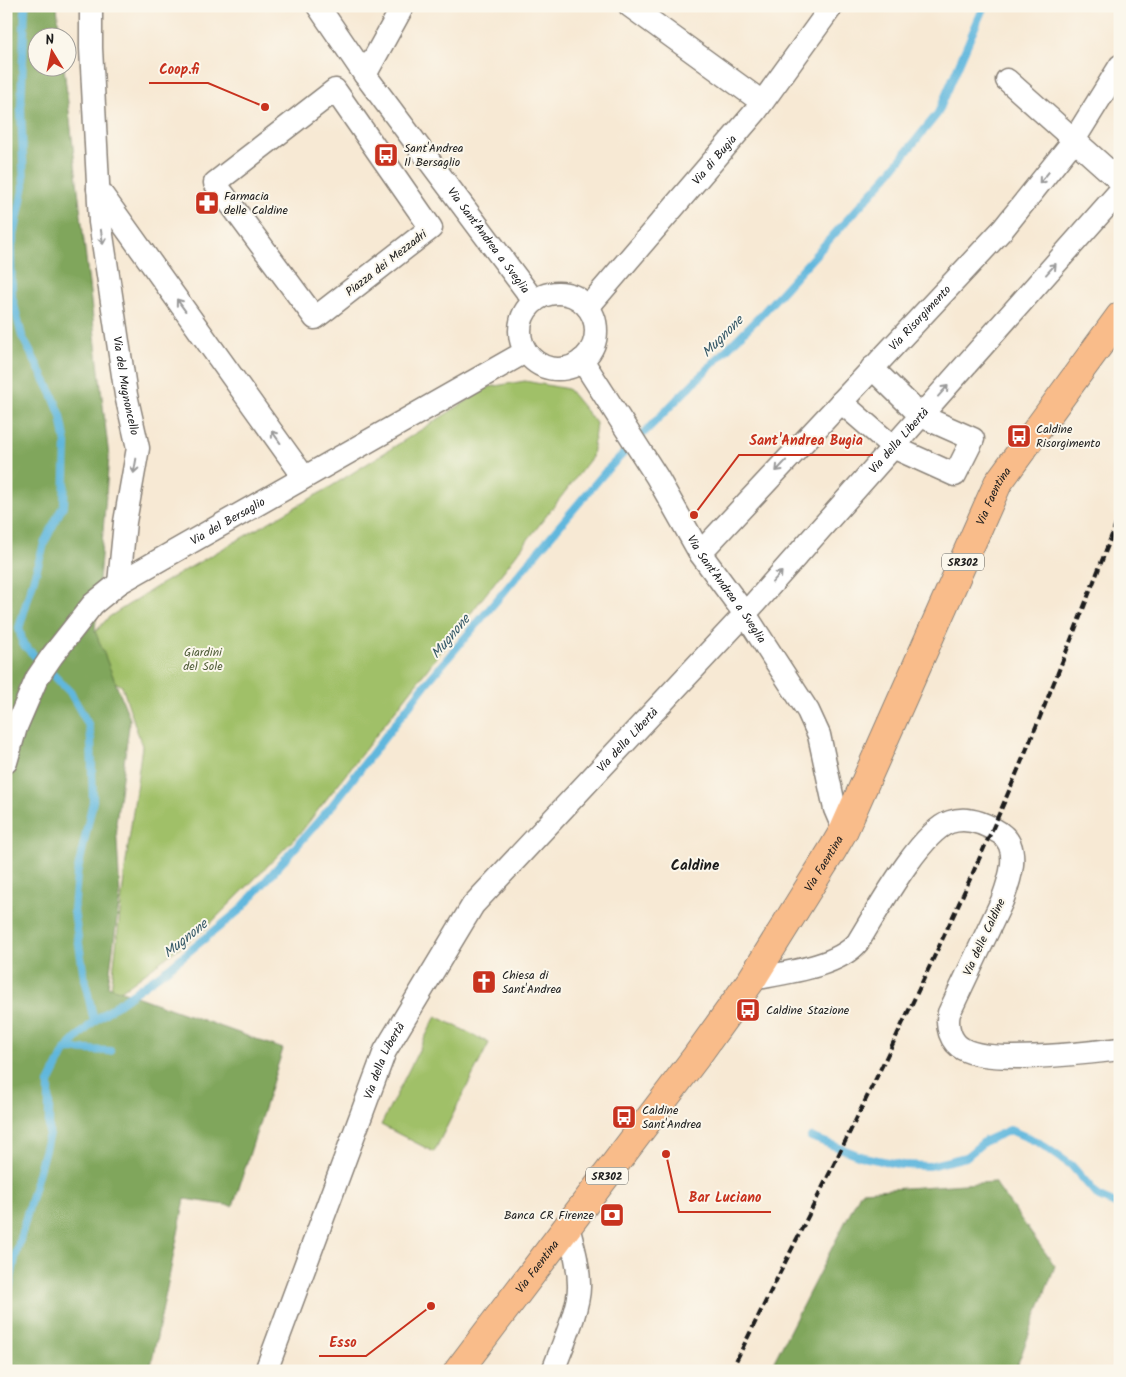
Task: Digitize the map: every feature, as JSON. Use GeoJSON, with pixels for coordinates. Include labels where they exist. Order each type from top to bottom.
{"type":"FeatureCollection","features":[{"type":"Feature","properties":{"kind":"main road","name":"Via Faentina"},"geometry":{"type":"LineString","coordinates":[[458,1371],[687,1070],[752,979],[844,830],[998,483],[1120,316]]}},
{"type":"Feature","properties":{"kind":"street","name":"Via del Mugnoncello"},"geometry":{"type":"LineString","coordinates":[[91,6],[91,48],[100,222],[126,395],[138,448],[125,522],[119,583]]}},
{"type":"Feature","properties":{"kind":"street","name":"Via Sant'Andrea a Sveglia"},"geometry":{"type":"LineString","coordinates":[[318,6],[365,75],[534,301]]}},
{"type":"Feature","properties":{"kind":"street"},"geometry":{"type":"LineString","coordinates":[[365,75],[403,6]]}},
{"type":"Feature","properties":{"kind":"street"},"geometry":{"type":"LineString","coordinates":[[630,6],[762,102]]}},
{"type":"Feature","properties":{"kind":"street","name":"Via di Bugia"},"geometry":{"type":"LineString","coordinates":[[588,307],[762,102],[832,6]]}},
{"type":"Feature","properties":{"kind":"street","name":"Via Risorgimento"},"geometry":{"type":"LineString","coordinates":[[700,553],[1003,229],[1074,140],[1120,66]]}},
{"type":"Feature","properties":{"kind":"street"},"geometry":{"type":"LineString","coordinates":[[1007,80],[1120,181]]}},
{"type":"Feature","properties":{"kind":"street","name":"Piazza dei Mezzadri"},"geometry":{"type":"LineString","coordinates":[[335,90],[432,228],[315,318],[215,183],[335,90]]}},
{"type":"Feature","properties":{"kind":"street"},"geometry":{"type":"LineString","coordinates":[[97,189],[304,477]]}},
{"type":"Feature","properties":{"kind":"street","name":"Via della Libertà"},"geometry":{"type":"LineString","coordinates":[[266,1371],[385,1051],[474,905],[745,614],[1120,192]]}},
{"type":"Feature","properties":{"kind":"street","name":"Via Sant'Andrea a Sveglia"},"geometry":{"type":"LineString","coordinates":[[525,352],[519,328],[525,310],[534,301],[546,294],[557,292],[570,294],[588,307]]}},
{"type":"Feature","properties":{"kind":"street"},"geometry":{"type":"LineString","coordinates":[[525,352],[536,362],[548,368],[558,369],[571,366],[582,360],[593,346],[596,333],[596,325],[588,307]]}},
{"type":"Feature","properties":{"kind":"street","name":"Via del Bersaglio"},"geometry":{"type":"LineString","coordinates":[[6,762],[16,727],[37,678],[93,604],[119,583],[525,352]]}},
{"type":"Feature","properties":{"kind":"street","name":"Via Sant'Andrea a Sveglia"},"geometry":{"type":"LineString","coordinates":[[582,360],[657,477],[700,553],[745,614],[808,711],[819,735],[835,809],[844,830]]}},
{"type":"Feature","properties":{"kind":"street"},"geometry":{"type":"LineString","coordinates":[[841,402],[893,447],[955,475],[973,439],[921,416],[872,368]]}},
{"type":"Feature","properties":{"kind":"street","name":"Via delle Caldine"},"geometry":{"type":"LineString","coordinates":[[752,979],[821,964],[846,954],[858,942],[919,848],[938,828],[948,822],[966,820],[982,824],[1003,835],[1010,845],[1012,853],[1008,883],[1002,901],[949,1012],[948,1026],[952,1038],[960,1048],[975,1054],[988,1056],[1026,1056],[1120,1049]]}},
{"type":"Feature","properties":{"kind":"street"},"geometry":{"type":"LineString","coordinates":[[553,1371],[573,1314],[579,1286],[575,1255],[568,1227]]}},
{"type":"Feature","properties":{"kind":"green space"},"geometry":{"type":"Polygon","coordinates":[[[6,6],[57,6],[59,28],[28,28],[28,78],[65,78],[109,457],[95,631],[130,719],[116,822],[120,896],[108,986],[283,1049],[233,1206],[185,1199],[150,1371],[6,1371],[6,6]]]}},
{"type":"Feature","properties":{"kind":"green space","name":"Giardini del Sole"},"geometry":{"type":"Polygon","coordinates":[[[525,381],[568,389],[596,423],[592,457],[301,832],[207,927],[110,999],[142,746],[122,686],[71,658],[109,617],[161,584],[327,489],[489,387],[525,381]]]}},
{"type":"Feature","properties":{"kind":"green space"},"geometry":{"type":"Polygon","coordinates":[[[436,1016],[489,1043],[434,1152],[381,1125],[436,1016]]]}},
{"type":"Feature","properties":{"kind":"green space"},"geometry":{"type":"Polygon","coordinates":[[[994,1182],[1055,1266],[1015,1371],[769,1371],[861,1191],[994,1182]]]}},
{"type":"Feature","properties":{"kind":"waterway"},"geometry":{"type":"LineString","coordinates":[[25,6],[21,109],[24,185],[11,251],[12,297],[22,336],[52,394],[61,416],[66,444],[64,504],[45,541],[19,628],[23,644],[70,692],[88,724],[91,739],[93,801],[77,874],[74,911],[84,977],[94,1021]]}},
{"type":"Feature","properties":{"kind":"waterway","name":"Mugnone"},"geometry":{"type":"LineString","coordinates":[[6,1304],[15,1258],[49,1134],[49,1083],[66,1049],[94,1021],[170,967],[240,910],[331,807],[425,685],[606,471],[760,316],[887,176],[938,113],[984,6]]}},
{"type":"Feature","properties":{"kind":"waterway"},"geometry":{"type":"LineString","coordinates":[[66,1049],[110,1051]]}},
{"type":"Feature","properties":{"kind":"waterway"},"geometry":{"type":"LineString","coordinates":[[811,1137],[863,1157],[902,1165],[929,1166],[966,1157],[985,1141],[1010,1130],[1038,1142],[1071,1165],[1099,1197],[1120,1206]]}},
{"type":"Feature","properties":{"kind":"railway"},"geometry":{"type":"LineString","coordinates":[[731,1371],[930,967],[1026,752],[1120,514]]}},
{"type":"Feature","properties":{"kind":"place","name":"Coop.fi"},"geometry":{"type":"Point","coordinates":[265,107]}},
{"type":"Feature","properties":{"kind":"place","name":"Sant'Andrea Il Bersaglio"},"geometry":{"type":"Point","coordinates":[386,155]}},
{"type":"Feature","properties":{"kind":"place","name":"Farmacia delle Caldine"},"geometry":{"type":"Point","coordinates":[207,203]}},
{"type":"Feature","properties":{"kind":"place","name":"Caldine Risorgimento"},"geometry":{"type":"Point","coordinates":[1019,436]}},
{"type":"Feature","properties":{"kind":"place","name":"Sant'Andrea Bugia"},"geometry":{"type":"Point","coordinates":[694,515]}},
{"type":"Feature","properties":{"kind":"place","name":"Chiesa di Sant'Andrea"},"geometry":{"type":"Point","coordinates":[484,982]}},
{"type":"Feature","properties":{"kind":"place","name":"Caldine Stazione"},"geometry":{"type":"Point","coordinates":[748,1010]}},
{"type":"Feature","properties":{"kind":"place","name":"Caldine Sant'Andrea"},"geometry":{"type":"Point","coordinates":[624,1117]}},
{"type":"Feature","properties":{"kind":"place","name":"Bar Luciano"},"geometry":{"type":"Point","coordinates":[666,1154]}},
{"type":"Feature","properties":{"kind":"place","name":"Banca CR Firenze"},"geometry":{"type":"Point","coordinates":[612,1215]}},
{"type":"Feature","properties":{"kind":"place","name":"Esso"},"geometry":{"type":"Point","coordinates":[431,1306]}},
{"type":"Feature","properties":{"kind":"district","name":"Caldine"},"geometry":{"type":"Point","coordinates":[695,865]}}]}
